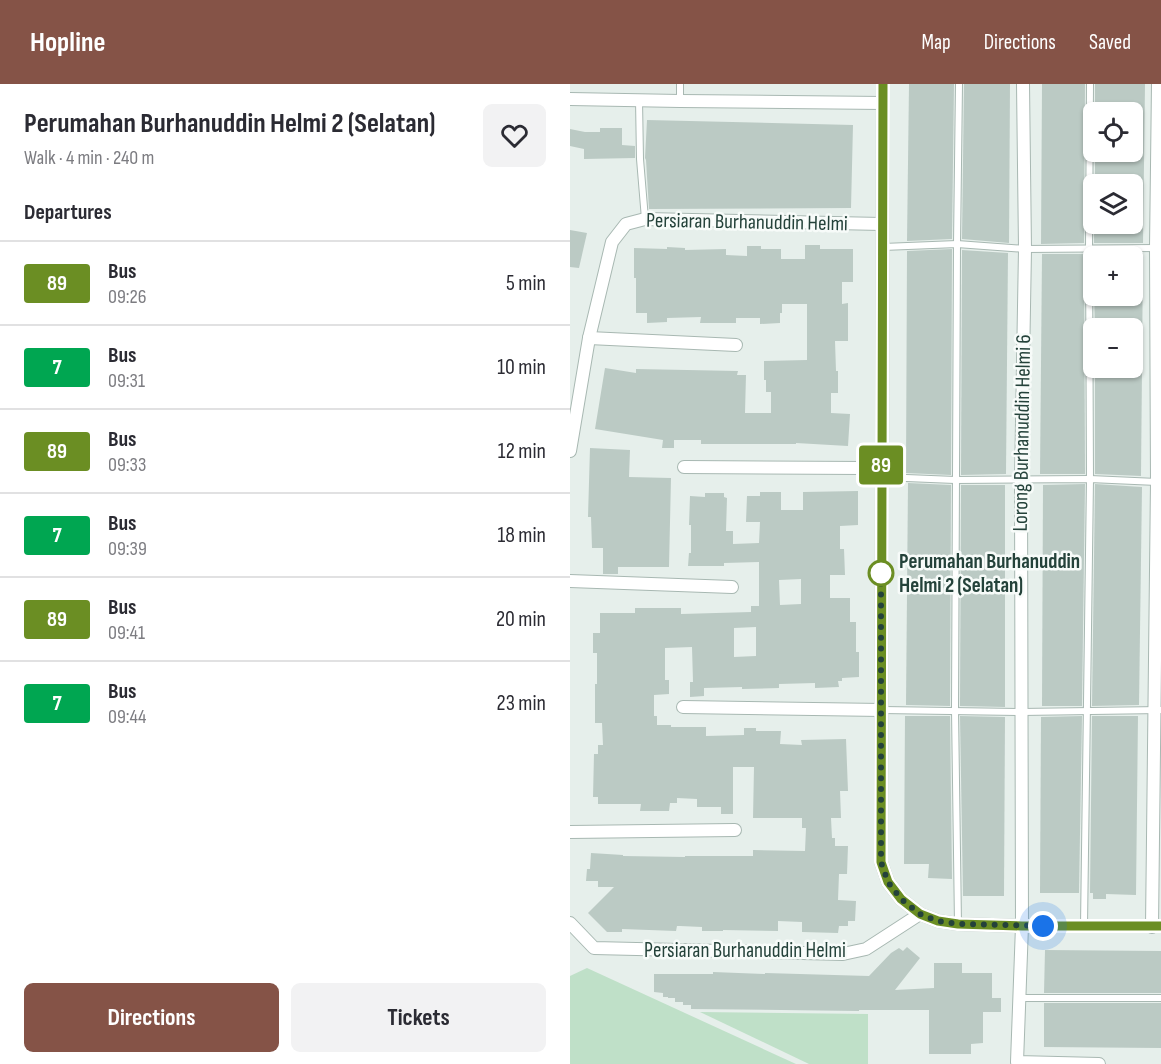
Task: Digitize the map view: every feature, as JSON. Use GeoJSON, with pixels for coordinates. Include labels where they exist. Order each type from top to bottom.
{"type":"FeatureCollection","features":[{"type":"Feature","properties":{"kind":"street"},"geometry":{"type":"LineString","coordinates":[[883,84],[881,862],[888,882],[901,899],[920,914],[938,921],[958,924],[1022,926],[1157,926],[1158,84]]}},
{"type":"Feature","properties":{"kind":"street","name":"Lorong Burhanuddin Helmi 6"},"geometry":{"type":"LineString","coordinates":[[1023,84],[1025,249],[1022,480],[1022,926],[1017,1062],[1099,1064]]}},
{"type":"Feature","properties":{"kind":"street"},"geometry":{"type":"LineString","coordinates":[[570,99],[883,103]]}},
{"type":"Feature","properties":{"kind":"street","name":"Persiaran Burhanuddin Helmi"},"geometry":{"type":"LineString","coordinates":[[570,451],[589,338],[612,242],[626,224],[645,219],[882,224]]}},
{"type":"Feature","properties":{"kind":"street"},"geometry":{"type":"LineString","coordinates":[[589,338],[736,345]]}},
{"type":"Feature","properties":{"kind":"street"},"geometry":{"type":"LineString","coordinates":[[684,467],[865,468],[881,477]]}},
{"type":"Feature","properties":{"kind":"street"},"geometry":{"type":"LineString","coordinates":[[570,581],[732,587]]}},
{"type":"Feature","properties":{"kind":"street"},"geometry":{"type":"LineString","coordinates":[[683,707],[882,710]]}},
{"type":"Feature","properties":{"kind":"street"},"geometry":{"type":"LineString","coordinates":[[570,832],[735,830]]}},
{"type":"Feature","properties":{"kind":"street","name":"Persiaran Burhanuddin Helmi"},"geometry":{"type":"LineString","coordinates":[[570,923],[594,948],[843,954],[866,949],[920,914]]}},
{"type":"Feature","properties":{"kind":"lane"},"geometry":{"type":"LineString","coordinates":[[680,84],[680,101]]}},
{"type":"Feature","properties":{"kind":"lane"},"geometry":{"type":"LineString","coordinates":[[958,924],[955,480],[959,84]]}},
{"type":"Feature","properties":{"kind":"lane"},"geometry":{"type":"LineString","coordinates":[[1089,246],[1090,84]]}},
{"type":"Feature","properties":{"kind":"lane"},"geometry":{"type":"LineString","coordinates":[[639,100],[640,159],[645,219]]}},
{"type":"Feature","properties":{"kind":"lane"},"geometry":{"type":"LineString","coordinates":[[882,247],[957,244],[1025,249],[1083,249]]}},
{"type":"Feature","properties":{"kind":"lane"},"geometry":{"type":"LineString","coordinates":[[1084,926],[1090,479],[1089,306]]}},
{"type":"Feature","properties":{"kind":"lane"},"geometry":{"type":"LineString","coordinates":[[881,477],[1157,482]]}},
{"type":"Feature","properties":{"kind":"lane"},"geometry":{"type":"LineString","coordinates":[[882,710],[1021,712],[1158,710]]}},
{"type":"Feature","properties":{"kind":"lane"},"geometry":{"type":"LineString","coordinates":[[1019,998],[1161,998]]}},
{"type":"Feature","properties":{"kind":"green space"},"geometry":{"type":"Polygon","coordinates":[[[587,968],[796,1064],[570,1064],[570,976],[587,968]]]}},
{"type":"Feature","properties":{"kind":"green space"},"geometry":{"type":"Polygon","coordinates":[[[700,1012],[868,1014],[868,1064],[809,1064],[700,1012]]]}},
{"type":"Feature","properties":{"kind":"building"},"geometry":{"type":"Polygon","coordinates":[[[909,84],[954,84],[952,239],[907,241],[909,84]]]}},
{"type":"Feature","properties":{"kind":"building"},"geometry":{"type":"Polygon","coordinates":[[[964,84],[1010,84],[1009,243],[962,239],[964,84]]]}},
{"type":"Feature","properties":{"kind":"building"},"geometry":{"type":"Polygon","coordinates":[[[1042,84],[1085,84],[1085,102],[1083,102],[1084,243],[1041,244],[1042,84]]]}},
{"type":"Feature","properties":{"kind":"building"},"geometry":{"type":"Polygon","coordinates":[[[1095,84],[1145,84],[1143,243],[1094,243],[1094,234],[1143,234],[1143,174],[1095,174],[1095,162],[1143,162],[1143,102],[1095,102],[1095,84]]]}},
{"type":"Feature","properties":{"kind":"building"},"geometry":{"type":"Polygon","coordinates":[[[647,120],[853,125],[851,208],[649,209],[645,158],[647,120]]]}},
{"type":"Feature","properties":{"kind":"building"},"geometry":{"type":"Polygon","coordinates":[[[600,128],[622,128],[622,145],[635,146],[635,158],[584,159],[584,149],[570,146],[570,129],[600,132],[600,128]]]}},
{"type":"Feature","properties":{"kind":"building"},"geometry":{"type":"Polygon","coordinates":[[[570,230],[587,233],[579,268],[570,267],[570,230]]]}},
{"type":"Feature","properties":{"kind":"building"},"geometry":{"type":"Polygon","coordinates":[[[805,245],[820,245],[820,249],[853,249],[853,282],[842,282],[842,304],[848,303],[848,341],[835,341],[838,393],[831,393],[831,413],[850,414],[848,446],[796,443],[701,444],[701,440],[674,440],[674,448],[662,448],[663,440],[595,429],[605,368],[636,373],[636,369],[738,371],[737,375],[746,375],[745,413],[771,413],[771,392],[766,392],[764,361],[807,360],[807,304],[782,304],[780,323],[760,324],[760,318],[736,318],[736,323],[700,323],[701,317],[667,318],[667,322],[647,323],[647,313],[636,313],[634,248],[726,249],[726,255],[747,256],[747,246],[761,246],[761,249],[781,249],[781,259],[805,259],[805,245]]]}},
{"type":"Feature","properties":{"kind":"building"},"geometry":{"type":"Polygon","coordinates":[[[952,249],[951,475],[906,473],[907,251],[952,249]]]}},
{"type":"Feature","properties":{"kind":"building"},"geometry":{"type":"Polygon","coordinates":[[[962,250],[1008,253],[1006,474],[961,475],[962,250]]]}},
{"type":"Feature","properties":{"kind":"building"},"geometry":{"type":"Polygon","coordinates":[[[1042,254],[1083,254],[1085,474],[1040,474],[1042,254]]]}},
{"type":"Feature","properties":{"kind":"building"},"geometry":{"type":"Polygon","coordinates":[[[1094,306],[1143,306],[1142,318],[1095,318],[1094,306]]]}},
{"type":"Feature","properties":{"kind":"building"},"geometry":{"type":"Polygon","coordinates":[[[1095,378],[1142,378],[1141,476],[1095,474],[1095,378]]]}},
{"type":"Feature","properties":{"kind":"building"},"geometry":{"type":"Polygon","coordinates":[[[590,448],[630,450],[629,477],[671,478],[669,567],[618,567],[618,574],[603,574],[603,548],[592,548],[591,517],[588,517],[590,448]]]}},
{"type":"Feature","properties":{"kind":"building"},"geometry":{"type":"Polygon","coordinates":[[[908,483],[951,485],[950,706],[906,705],[908,483]]]}},
{"type":"Feature","properties":{"kind":"building"},"geometry":{"type":"Polygon","coordinates":[[[1085,484],[1082,706],[1042,706],[1043,485],[1085,484]]]}},
{"type":"Feature","properties":{"kind":"building"},"geometry":{"type":"Polygon","coordinates":[[[1095,484],[1142,487],[1139,705],[1092,706],[1095,484]]]}},
{"type":"Feature","properties":{"kind":"building"},"geometry":{"type":"Polygon","coordinates":[[[961,485],[1005,485],[1005,707],[960,706],[961,485]]]}},
{"type":"Feature","properties":{"kind":"building"},"geometry":{"type":"Polygon","coordinates":[[[858,491],[858,525],[840,526],[840,549],[844,549],[845,575],[830,575],[830,598],[850,598],[850,622],[856,622],[859,677],[842,678],[842,681],[838,681],[839,687],[815,688],[815,683],[779,684],[779,688],[704,688],[704,696],[690,697],[690,682],[693,682],[692,647],[665,648],[665,680],[669,680],[669,694],[654,695],[654,716],[657,716],[657,725],[706,727],[706,736],[744,735],[744,728],[756,728],[756,731],[781,731],[780,744],[802,745],[801,740],[846,739],[848,791],[840,791],[841,818],[831,818],[832,838],[835,838],[835,846],[848,846],[847,874],[839,874],[838,900],[856,901],[855,921],[848,921],[848,926],[839,926],[838,933],[802,932],[802,922],[778,921],[778,931],[702,931],[702,927],[677,926],[676,931],[622,929],[622,932],[607,932],[588,913],[614,887],[598,887],[598,881],[586,881],[587,869],[590,869],[591,853],[685,857],[753,856],[753,850],[805,851],[806,828],[802,828],[802,818],[753,818],[754,767],[733,767],[733,814],[721,814],[721,807],[697,807],[697,799],[677,798],[677,803],[670,803],[669,811],[640,811],[641,804],[598,804],[598,797],[593,797],[594,754],[598,754],[598,745],[603,745],[602,723],[595,723],[597,653],[593,653],[593,633],[600,633],[600,613],[635,613],[635,608],[681,608],[681,614],[751,612],[751,606],[759,606],[759,562],[724,563],[724,566],[688,566],[689,553],[691,553],[690,496],[705,497],[705,493],[724,493],[724,497],[727,498],[726,531],[733,531],[733,544],[759,543],[760,522],[746,522],[747,496],[760,496],[760,492],[781,492],[781,510],[803,510],[803,492],[858,491]],[[801,579],[779,580],[780,605],[801,604],[801,579]],[[756,627],[734,628],[734,657],[756,656],[756,627]]]}},
{"type":"Feature","properties":{"kind":"building"},"geometry":{"type":"Polygon","coordinates":[[[905,716],[950,716],[952,879],[928,878],[929,864],[904,864],[905,716]]]}},
{"type":"Feature","properties":{"kind":"building"},"geometry":{"type":"Polygon","coordinates":[[[960,716],[1005,717],[1004,896],[963,896],[960,716]]]}},
{"type":"Feature","properties":{"kind":"building"},"geometry":{"type":"Polygon","coordinates":[[[1082,716],[1079,893],[1040,893],[1041,717],[1082,716]]]}},
{"type":"Feature","properties":{"kind":"building"},"geometry":{"type":"Polygon","coordinates":[[[1092,716],[1138,716],[1136,895],[1106,894],[1106,899],[1093,899],[1093,893],[1090,893],[1092,716]]]}},
{"type":"Feature","properties":{"kind":"building"},"geometry":{"type":"Polygon","coordinates":[[[907,947],[920,958],[895,990],[934,988],[934,963],[962,963],[962,973],[992,973],[992,998],[1001,998],[1001,1012],[983,1012],[983,1043],[971,1044],[971,1054],[929,1054],[929,1010],[691,1009],[691,1005],[683,1005],[683,1002],[675,1002],[675,998],[663,997],[663,993],[654,992],[654,974],[713,974],[713,972],[869,976],[891,953],[899,948],[903,951],[907,947]]]}},
{"type":"Feature","properties":{"kind":"building"},"geometry":{"type":"Polygon","coordinates":[[[1045,950],[1161,951],[1161,993],[1044,993],[1045,950]]]}},
{"type":"Feature","properties":{"kind":"building"},"geometry":{"type":"Polygon","coordinates":[[[1044,1003],[1161,1003],[1161,1048],[1044,1047],[1044,1003]]]}},
{"type":"Feature","properties":{"kind":"bus line","name":"89"},"geometry":{"type":"LineString","coordinates":[[883,84],[881,862],[888,882],[901,899],[920,914],[938,921],[958,924],[1022,926],[1161,926]]}},
{"type":"Feature","properties":{"kind":"place","name":"Perumahan Burhanuddin Helmi 2 (Selatan)"},"geometry":{"type":"Point","coordinates":[881,573]}},
{"type":"Feature","properties":{"kind":"route"},"geometry":{"type":"LineString","coordinates":[[881,573],[881,862],[888,882],[901,899],[920,914],[938,921],[958,924],[1043,926]]}}]}
